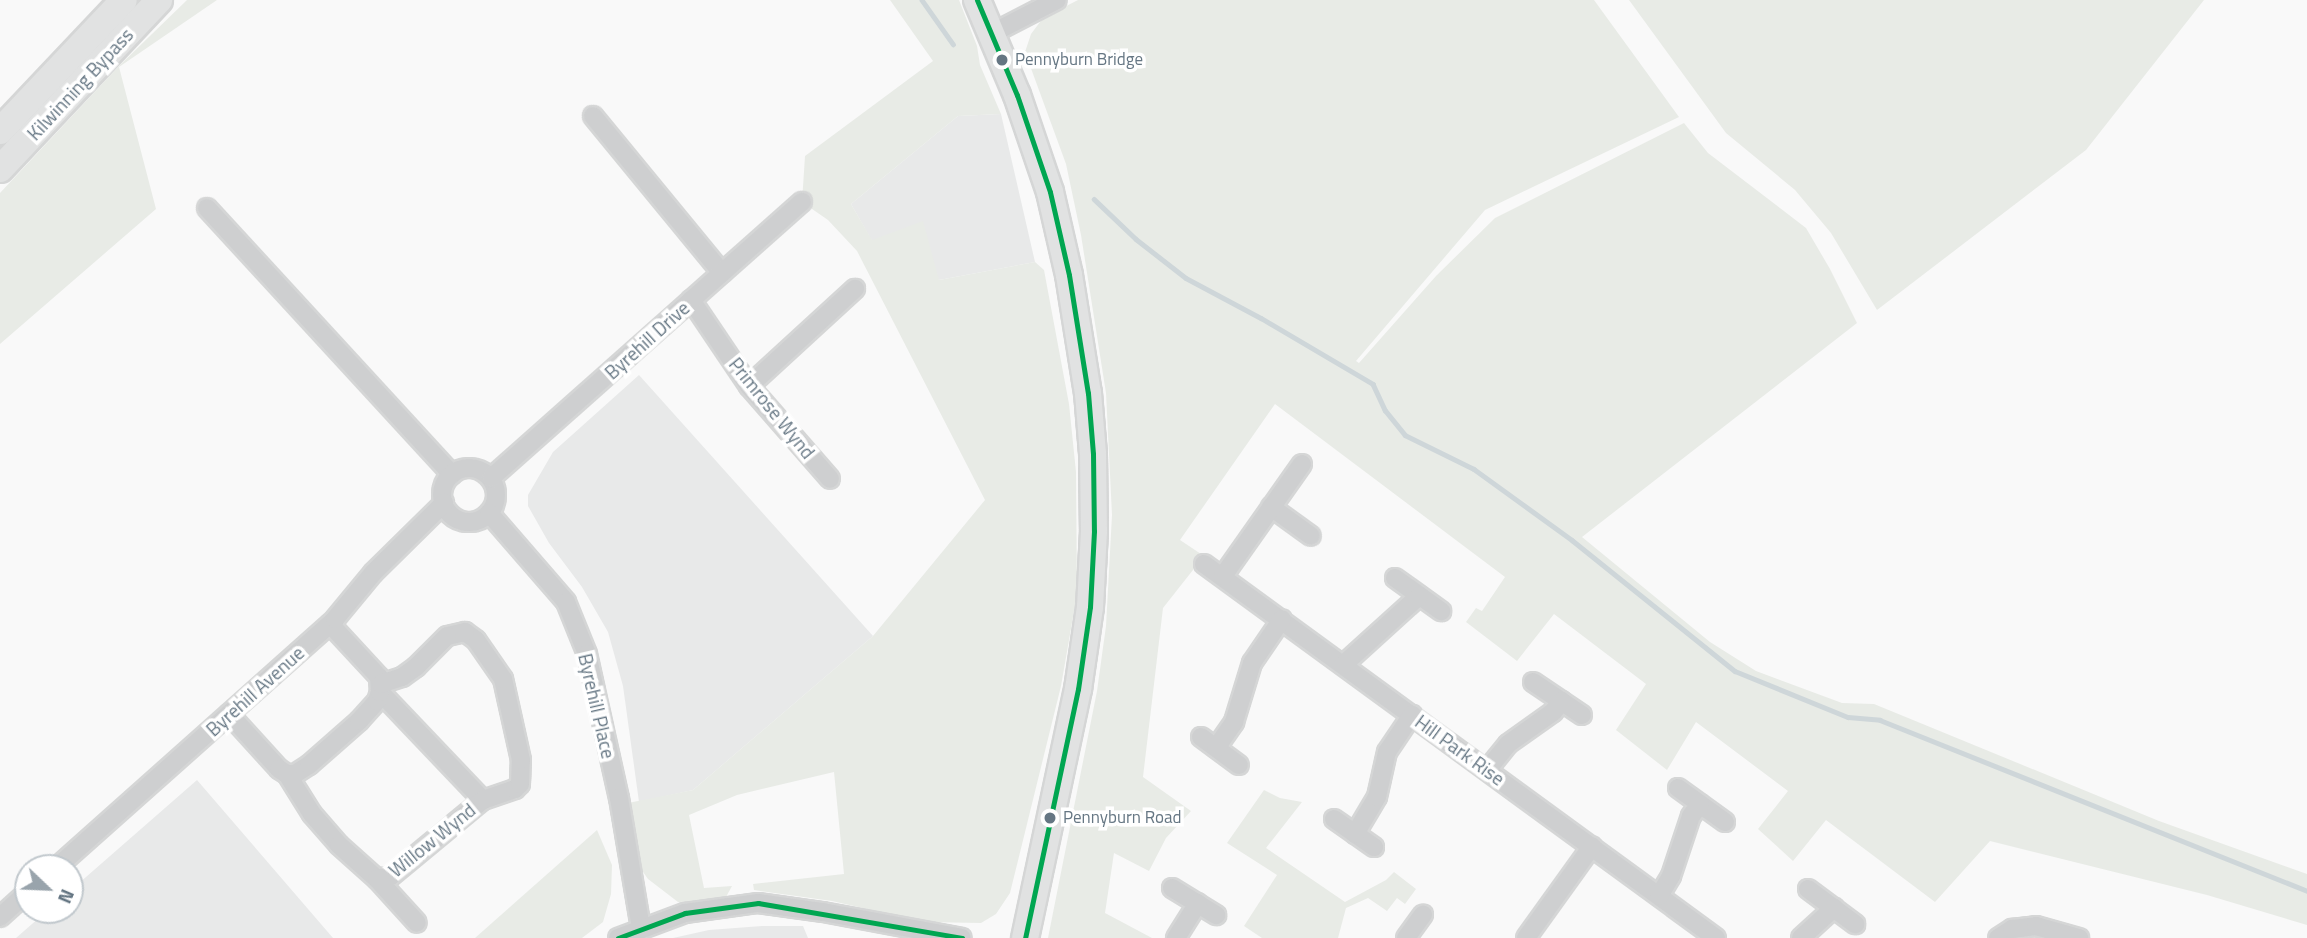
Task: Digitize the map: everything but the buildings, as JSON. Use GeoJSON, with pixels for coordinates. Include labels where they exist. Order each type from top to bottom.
{"type":"FeatureCollection","features":[{"type":"Feature","properties":{"kind":"highway","name":"Kilwinning Bypass"},"geometry":{"type":"LineString","coordinates":[[0,131],[124,0]]}},
{"type":"Feature","properties":{"kind":"highway","name":"Kilwinning Bypass"},"geometry":{"type":"LineString","coordinates":[[0,169],[159,0]]}},
{"type":"Feature","properties":{"kind":"highway"},"geometry":{"type":"LineString","coordinates":[[976,0],[1017,95],[1049,192],[1075,314],[1088,393],[1093,454],[1094,531],[1090,607],[1078,689],[1025,938]]}},
{"type":"Feature","properties":{"kind":"street"},"geometry":{"type":"LineString","coordinates":[[991,34],[1057,0]]}},
{"type":"Feature","properties":{"kind":"street"},"geometry":{"type":"LineString","coordinates":[[593,116],[722,273]]}},
{"type":"Feature","properties":{"kind":"street","name":"Byrehill Drive"},"geometry":{"type":"LineString","coordinates":[[491,478],[802,202]]}},
{"type":"Feature","properties":{"kind":"street"},"geometry":{"type":"LineString","coordinates":[[207,208],[452,474]]}},
{"type":"Feature","properties":{"kind":"street"},"geometry":{"type":"LineString","coordinates":[[749,386],[855,289]]}},
{"type":"Feature","properties":{"kind":"street","name":"Primrose Wynd"},"geometry":{"type":"LineString","coordinates":[[691,300],[749,386],[830,479]]}},
{"type":"Feature","properties":{"kind":"street"},"geometry":{"type":"LineString","coordinates":[[1223,576],[1302,464]]}},
{"type":"Feature","properties":{"kind":"street"},"geometry":{"type":"LineString","coordinates":[[476,468],[491,478],[496,498],[489,513],[473,522],[464,521],[448,511],[443,490],[452,474],[461,469],[476,468]]}},
{"type":"Feature","properties":{"kind":"street","name":"Byrehill Avenue"},"geometry":{"type":"LineString","coordinates":[[71,854],[330,624],[373,573],[444,503]]}},
{"type":"Feature","properties":{"kind":"street"},"geometry":{"type":"LineString","coordinates":[[1271,507],[1311,536]]}},
{"type":"Feature","properties":{"kind":"street","name":"Byrehill Place"},"geometry":{"type":"LineString","coordinates":[[489,513],[566,602],[587,654],[618,797],[641,928]]}},
{"type":"Feature","properties":{"kind":"street","name":"Hill Park Rise"},"geometry":{"type":"LineString","coordinates":[[1204,564],[1716,938]]}},
{"type":"Feature","properties":{"kind":"street"},"geometry":{"type":"LineString","coordinates":[[1395,578],[1441,611]]}},
{"type":"Feature","properties":{"kind":"street"},"geometry":{"type":"LineString","coordinates":[[1343,665],[1419,596]]}},
{"type":"Feature","properties":{"kind":"street"},"geometry":{"type":"LineString","coordinates":[[1239,765],[1208,743],[1234,722],[1252,663],[1282,619]]}},
{"type":"Feature","properties":{"kind":"street"},"geometry":{"type":"LineString","coordinates":[[330,624],[379,677],[381,688],[483,800]]}},
{"type":"Feature","properties":{"kind":"street","name":"Willow Wynd"},"geometry":{"type":"LineString","coordinates":[[229,714],[279,769],[287,774],[292,787],[321,824],[377,879],[391,876],[483,800],[515,789],[520,784],[521,768],[514,718],[503,679],[477,641],[465,632],[447,636],[416,667],[381,688]]}},
{"type":"Feature","properties":{"kind":"street"},"geometry":{"type":"LineString","coordinates":[[1533,681],[1582,715]]}},
{"type":"Feature","properties":{"kind":"street"},"geometry":{"type":"LineString","coordinates":[[287,774],[295,774],[309,765],[359,721],[381,688]]}},
{"type":"Feature","properties":{"kind":"street"},"geometry":{"type":"LineString","coordinates":[[1487,770],[1508,744],[1553,712],[1562,701]]}},
{"type":"Feature","properties":{"kind":"street"},"geometry":{"type":"LineString","coordinates":[[1355,834],[1377,797],[1387,752],[1412,715]]}},
{"type":"Feature","properties":{"kind":"street"},"geometry":{"type":"LineString","coordinates":[[1678,788],[1725,822]]}},
{"type":"Feature","properties":{"kind":"street"},"geometry":{"type":"LineString","coordinates":[[1659,896],[1671,876],[1691,816],[1700,804]]}},
{"type":"Feature","properties":{"kind":"street"},"geometry":{"type":"LineString","coordinates":[[1334,819],[1374,847]]}},
{"type":"Feature","properties":{"kind":"street"},"geometry":{"type":"LineString","coordinates":[[1526,938],[1592,846]]}},
{"type":"Feature","properties":{"kind":"street"},"geometry":{"type":"LineString","coordinates":[[377,879],[418,923]]}},
{"type":"Feature","properties":{"kind":"street"},"geometry":{"type":"LineString","coordinates":[[1172,888],[1216,915]]}},
{"type":"Feature","properties":{"kind":"street"},"geometry":{"type":"LineString","coordinates":[[1808,889],[1855,924]]}},
{"type":"Feature","properties":{"kind":"street"},"geometry":{"type":"LineString","coordinates":[[618,938],[685,913],[758,903],[823,912],[962,938]]}},
{"type":"Feature","properties":{"kind":"street"},"geometry":{"type":"LineString","coordinates":[[1177,938],[1198,903]]}},
{"type":"Feature","properties":{"kind":"street"},"geometry":{"type":"LineString","coordinates":[[0,917],[14,904]]}},
{"type":"Feature","properties":{"kind":"street"},"geometry":{"type":"LineString","coordinates":[[1801,938],[1834,908]]}},
{"type":"Feature","properties":{"kind":"street"},"geometry":{"type":"LineString","coordinates":[[1406,938],[1423,915]]}},
{"type":"Feature","properties":{"kind":"street"},"geometry":{"type":"LineString","coordinates":[[1998,938],[2012,929],[2036,926],[2079,938]]}},
{"type":"Feature","properties":{"kind":"shaded area"},"geometry":{"type":"Polygon","coordinates":[[[187,0],[217,0],[119,67],[156,209],[0,344],[0,193],[118,67],[187,0]]]}},
{"type":"Feature","properties":{"kind":"shaded area"},"geometry":{"type":"Polygon","coordinates":[[[890,0],[959,0],[977,46],[980,65],[1001,114],[958,116],[851,204],[872,240],[923,221],[939,280],[1035,262],[1044,270],[1069,404],[1076,472],[1077,594],[1061,686],[1010,893],[996,914],[981,923],[924,922],[832,901],[754,890],[753,884],[844,874],[834,772],[737,795],[689,815],[704,888],[732,886],[726,897],[718,901],[678,902],[648,879],[636,862],[629,816],[632,806],[628,803],[693,790],[873,636],[985,500],[857,251],[828,220],[802,202],[805,156],[933,61],[890,0]]]}},
{"type":"Feature","properties":{"kind":"shaded area"},"geometry":{"type":"Polygon","coordinates":[[[1078,0],[1594,0],[1679,117],[1485,210],[1356,361],[1359,363],[1436,276],[1495,218],[1684,123],[1708,153],[1806,228],[1857,323],[1582,537],[1710,642],[1756,671],[1842,703],[1874,704],[2159,821],[2307,874],[2307,925],[2207,895],[1990,841],[1935,902],[1826,820],[1793,861],[1758,829],[1788,791],[1696,722],[1667,770],[1616,730],[1646,684],[1554,614],[1517,661],[1466,622],[1476,608],[1482,611],[1505,577],[1275,404],[1180,540],[1204,556],[1163,608],[1143,777],[1191,811],[1166,838],[1149,871],[1114,853],[1105,913],[1152,938],[1048,938],[1097,691],[1106,626],[1112,515],[1106,393],[1081,235],[1066,164],[1025,52],[1031,34],[1043,18],[1078,0]]]}},
{"type":"Feature","properties":{"kind":"shaded area"},"geometry":{"type":"Polygon","coordinates":[[[1629,0],[2204,0],[2086,150],[1877,310],[1831,233],[1795,190],[1726,133],[1629,0]]]}},
{"type":"Feature","properties":{"kind":"shaded area"},"geometry":{"type":"Polygon","coordinates":[[[1001,114],[1035,262],[939,280],[872,241],[851,204],[958,116],[1001,114]]]}},
{"type":"Feature","properties":{"kind":"shaded area"},"geometry":{"type":"Polygon","coordinates":[[[639,375],[873,636],[693,790],[639,802],[623,686],[608,632],[582,587],[549,543],[528,506],[528,495],[553,452],[639,375]]]}},
{"type":"Feature","properties":{"kind":"shaded area"},"geometry":{"type":"Polygon","coordinates":[[[197,780],[333,938],[16,938],[32,924],[84,924],[84,879],[197,780]]]}},
{"type":"Feature","properties":{"kind":"shaded area"},"geometry":{"type":"Polygon","coordinates":[[[1264,790],[1280,798],[1302,802],[1266,848],[1345,902],[1386,880],[1394,872],[1416,889],[1405,904],[1397,898],[1387,911],[1368,898],[1346,908],[1338,938],[1262,938],[1244,926],[1277,875],[1227,843],[1264,790]]]}},
{"type":"Feature","properties":{"kind":"shaded area"},"geometry":{"type":"Polygon","coordinates":[[[597,830],[612,865],[611,894],[603,922],[582,938],[475,938],[597,830]]]}},
{"type":"Feature","properties":{"kind":"shaded area"},"geometry":{"type":"Polygon","coordinates":[[[803,926],[808,938],[673,938],[709,930],[803,926]]]}},
{"type":"Feature","properties":{"kind":"waterway"},"geometry":{"type":"LineString","coordinates":[[922,0],[953,44]]}},
{"type":"Feature","properties":{"kind":"waterway"},"geometry":{"type":"LineString","coordinates":[[1094,199],[1136,239],[1186,278],[1261,318],[1373,384],[1385,410],[1405,435],[1474,469],[1572,540],[1735,671],[1848,717],[1880,720],[2307,891]]}},
{"type":"Feature","properties":{"kind":"transit line"},"geometry":{"type":"LineString","coordinates":[[977,0],[1017,95],[1050,192],[1069,275],[1088,393],[1093,454],[1094,531],[1090,607],[1078,689],[1025,938]]}},
{"type":"Feature","properties":{"kind":"transit line"},"geometry":{"type":"LineString","coordinates":[[618,938],[685,913],[758,903],[962,938]]}},
{"type":"Feature","properties":{"kind":"place","name":"Pennyburn Bridge"},"geometry":{"type":"Point","coordinates":[1002,60]}},
{"type":"Feature","properties":{"kind":"place","name":"Pennyburn Road"},"geometry":{"type":"Point","coordinates":[1050,818]}}]}
